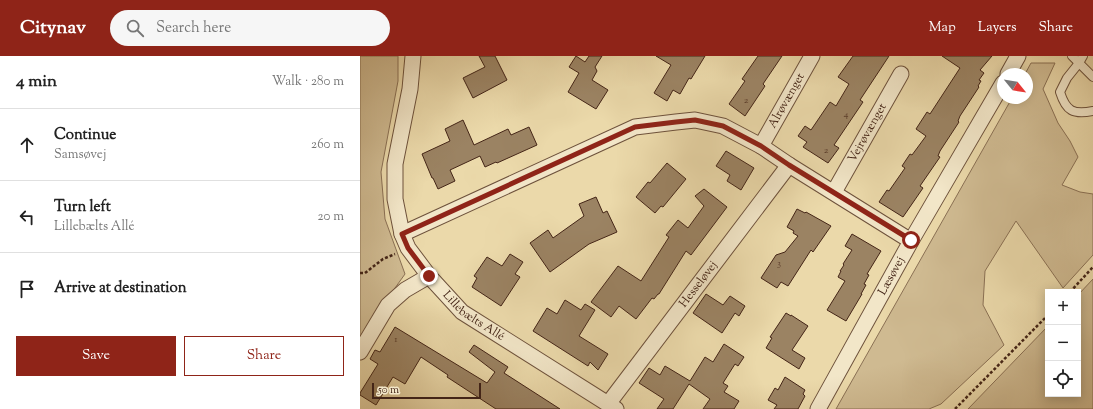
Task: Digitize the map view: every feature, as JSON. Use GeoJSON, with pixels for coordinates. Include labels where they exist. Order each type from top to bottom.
{"type":"FeatureCollection","features":[{"type":"Feature","properties":{"kind":"street","name":"Lillebælts Allé"},"geometry":{"type":"LineString","coordinates":[[414,56],[410,90],[395,164],[395,199],[402,234],[408,248],[429,276],[462,312],[612,407]]}},
{"type":"Feature","properties":{"kind":"street","name":"Alrøvænget"},"geometry":{"type":"LineString","coordinates":[[761,146],[812,56]]}},
{"type":"Feature","properties":{"kind":"street"},"geometry":{"type":"LineString","coordinates":[[1011,68],[1018,56]]}},
{"type":"Feature","properties":{"kind":"street","name":"Vejrøvænget"},"geometry":{"type":"LineString","coordinates":[[834,192],[901,74]]}},
{"type":"Feature","properties":{"kind":"street","name":"Læsøvej"},"geometry":{"type":"LineString","coordinates":[[818,409],[911,240],[997,93]]}},
{"type":"Feature","properties":{"kind":"street"},"geometry":{"type":"LineString","coordinates":[[402,234],[635,127],[695,120],[723,126],[761,146],[789,165],[911,240]]}},
{"type":"Feature","properties":{"kind":"street","name":"Hesseløvej"},"geometry":{"type":"LineString","coordinates":[[612,407],[789,165]]}},
{"type":"Feature","properties":{"kind":"street"},"geometry":{"type":"LineString","coordinates":[[360,352],[388,305],[405,290],[429,276]]}},
{"type":"Feature","properties":{"kind":"lane"},"geometry":{"type":"LineString","coordinates":[[1072,56],[1081,60],[1093,77]]}},
{"type":"Feature","properties":{"kind":"lane"},"geometry":{"type":"LineString","coordinates":[[1081,60],[1067,78],[1060,92],[1064,103],[1071,110],[1082,113],[1093,111]]}},
{"type":"Feature","properties":{"kind":"path"},"geometry":{"type":"LineString","coordinates":[[360,273],[365,273],[383,259],[408,248]]}},
{"type":"Feature","properties":{"kind":"path"},"geometry":{"type":"LineString","coordinates":[[1073,289],[1093,267]]}},
{"type":"Feature","properties":{"kind":"path"},"geometry":{"type":"LineString","coordinates":[[955,409],[1045,317]]}},
{"type":"Feature","properties":{"kind":"shaded area"},"geometry":{"type":"Polygon","coordinates":[[[360,56],[398,56],[398,81],[381,172],[385,219],[405,274],[360,337],[360,56]]]}},
{"type":"Feature","properties":{"kind":"shaded area"},"geometry":{"type":"Polygon","coordinates":[[[1031,63],[1055,63],[1043,89],[1058,123],[1070,141],[1078,157],[1062,185],[1080,192],[1093,194],[1093,255],[1063,288],[1016,221],[985,271],[983,305],[1004,345],[941,404],[929,409],[836,409],[1009,104],[1033,104],[1033,68],[1028,68],[1031,63]]]}},
{"type":"Feature","properties":{"kind":"shaded area"},"geometry":{"type":"Polygon","coordinates":[[[1093,279],[1093,409],[968,409],[1045,329],[1045,397],[1081,397],[1081,292],[1093,279]]]}},
{"type":"Feature","properties":{"kind":"building"},"geometry":{"type":"Polygon","coordinates":[[[479,56],[495,56],[507,80],[473,98],[463,78],[485,67],[479,56]]]}},
{"type":"Feature","properties":{"kind":"building"},"geometry":{"type":"Polygon","coordinates":[[[576,56],[585,62],[589,56],[602,56],[595,67],[597,71],[592,80],[608,90],[596,109],[568,92],[579,73],[569,67],[576,56]]]}},
{"type":"Feature","properties":{"kind":"building"},"geometry":{"type":"Polygon","coordinates":[[[656,56],[705,56],[691,79],[689,78],[680,94],[673,90],[667,101],[654,93],[671,65],[656,56]]]}},
{"type":"Feature","properties":{"kind":"building"},"geometry":{"type":"Polygon","coordinates":[[[758,56],[782,56],[763,84],[765,86],[745,116],[729,104],[745,81],[742,79],[758,56]]]}},
{"type":"Feature","properties":{"kind":"building"},"geometry":{"type":"Polygon","coordinates":[[[853,56],[889,56],[860,100],[863,102],[834,145],[839,148],[828,163],[803,147],[807,142],[798,136],[805,126],[811,130],[830,102],[836,106],[849,84],[838,77],[853,56]]]}},
{"type":"Feature","properties":{"kind":"building"},"geometry":{"type":"Polygon","coordinates":[[[942,56],[992,56],[980,70],[984,73],[979,80],[981,81],[978,86],[979,87],[940,151],[938,156],[940,157],[920,186],[923,188],[903,217],[879,202],[887,190],[889,191],[905,168],[902,166],[910,154],[912,155],[926,136],[916,129],[927,112],[930,114],[960,68],[942,56]]]}},
{"type":"Feature","properties":{"kind":"building"},"geometry":{"type":"Polygon","coordinates":[[[463,120],[474,145],[508,129],[511,135],[529,127],[537,145],[485,167],[480,156],[450,170],[455,181],[438,189],[422,154],[450,141],[445,129],[463,120]]]}},
{"type":"Feature","properties":{"kind":"building"},"geometry":{"type":"Polygon","coordinates":[[[726,151],[754,168],[741,190],[727,181],[730,175],[716,166],[726,151]]]}},
{"type":"Feature","properties":{"kind":"building"},"geometry":{"type":"Polygon","coordinates":[[[667,163],[686,179],[663,207],[661,206],[655,213],[636,197],[648,182],[650,183],[667,163]]]}},
{"type":"Feature","properties":{"kind":"building"},"geometry":{"type":"Polygon","coordinates":[[[704,189],[727,207],[691,255],[686,251],[659,294],[654,299],[652,298],[636,319],[619,306],[611,317],[591,302],[618,266],[641,281],[669,237],[666,235],[678,220],[688,228],[704,206],[695,196],[704,189]]]}},
{"type":"Feature","properties":{"kind":"building"},"geometry":{"type":"Polygon","coordinates":[[[596,197],[603,213],[607,211],[617,232],[589,244],[550,272],[530,243],[548,230],[553,238],[584,216],[579,204],[596,197]]]}},
{"type":"Feature","properties":{"kind":"building"},"geometry":{"type":"Polygon","coordinates":[[[797,209],[805,213],[806,212],[831,226],[813,252],[811,250],[788,286],[781,282],[777,288],[761,278],[776,255],[785,252],[798,236],[793,233],[794,231],[787,227],[797,209]]]}},
{"type":"Feature","properties":{"kind":"building"},"geometry":{"type":"Polygon","coordinates":[[[852,234],[881,251],[867,274],[869,275],[864,284],[866,285],[862,294],[846,321],[827,310],[845,281],[838,277],[844,265],[843,264],[852,250],[845,246],[852,234]]]}},
{"type":"Feature","properties":{"kind":"building"},"geometry":{"type":"Polygon","coordinates":[[[510,254],[523,262],[515,274],[520,277],[501,306],[472,287],[477,278],[474,276],[487,257],[502,266],[510,254]]]}},
{"type":"Feature","properties":{"kind":"building"},"geometry":{"type":"Polygon","coordinates":[[[706,294],[723,305],[730,296],[745,306],[739,316],[735,313],[722,333],[693,313],[706,294]]]}},
{"type":"Feature","properties":{"kind":"building"},"geometry":{"type":"Polygon","coordinates":[[[565,300],[581,310],[585,304],[595,310],[579,336],[608,354],[598,370],[590,362],[588,366],[533,331],[547,308],[557,314],[565,300]]]}},
{"type":"Feature","properties":{"kind":"building"},"geometry":{"type":"Polygon","coordinates":[[[786,313],[808,326],[792,350],[805,358],[799,369],[766,348],[772,338],[770,337],[786,313]]]}},
{"type":"Feature","properties":{"kind":"building"},"geometry":{"type":"Polygon","coordinates":[[[395,327],[487,383],[495,372],[469,352],[474,345],[508,367],[504,373],[560,409],[496,409],[447,377],[448,375],[421,357],[405,384],[393,377],[376,405],[360,395],[360,393],[378,364],[370,359],[375,350],[380,352],[395,327]]]}},
{"type":"Feature","properties":{"kind":"building"},"geometry":{"type":"Polygon","coordinates":[[[724,344],[744,357],[738,366],[735,364],[723,383],[728,386],[724,392],[739,401],[734,409],[703,409],[710,399],[689,384],[673,409],[657,409],[664,399],[639,383],[649,368],[660,375],[665,366],[690,381],[705,357],[713,362],[724,344]]]}},
{"type":"Feature","properties":{"kind":"building"},"geometry":{"type":"Polygon","coordinates":[[[785,377],[805,390],[803,394],[805,396],[798,409],[774,409],[777,405],[768,400],[775,388],[778,390],[785,377]]]}},
{"type":"Feature","properties":{"kind":"route"},"geometry":{"type":"LineString","coordinates":[[429,276],[408,248],[402,234],[635,127],[695,120],[723,126],[761,146],[789,165],[911,240]]}}]}
